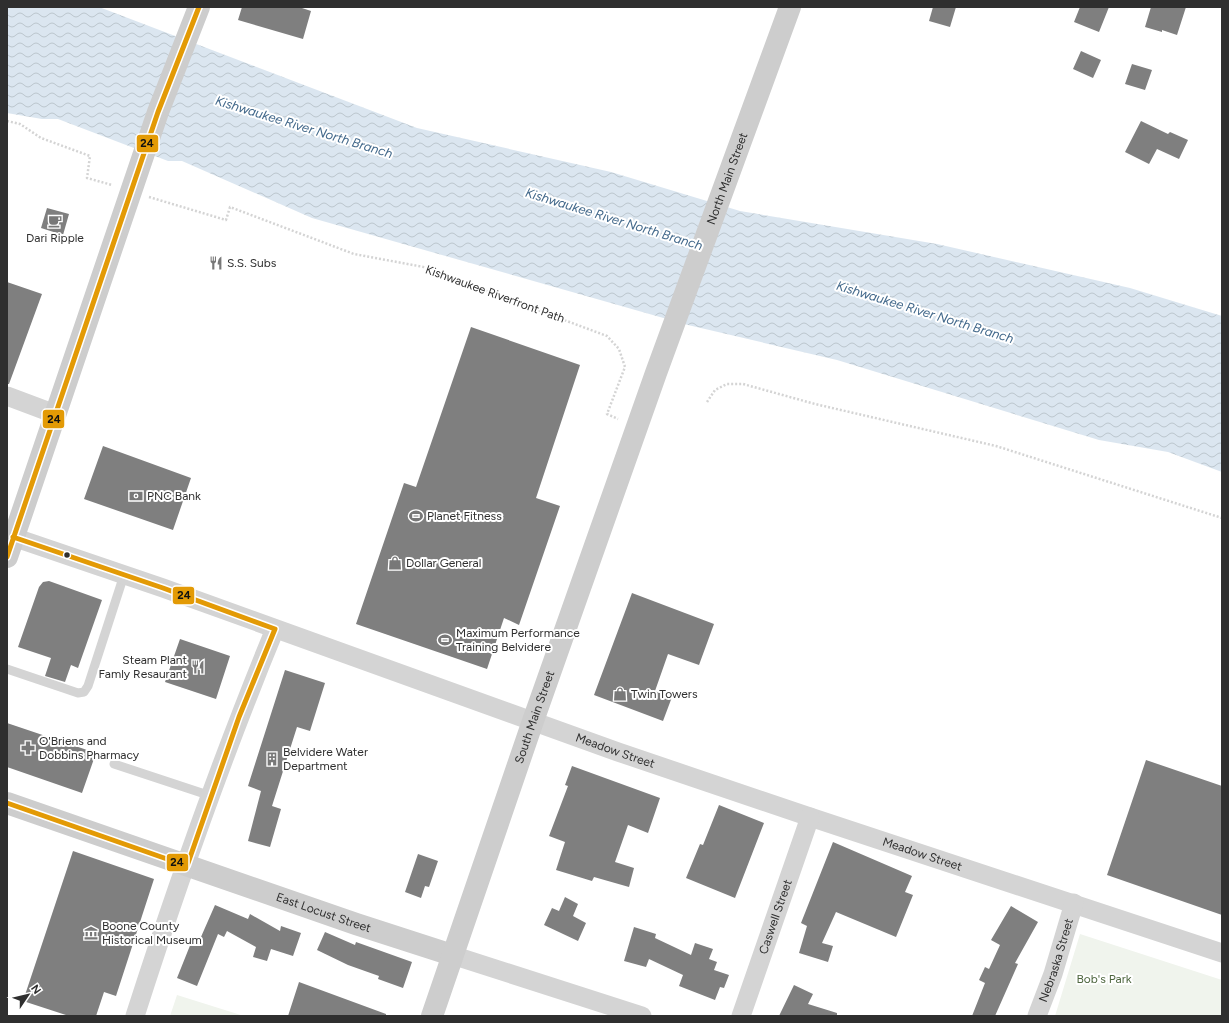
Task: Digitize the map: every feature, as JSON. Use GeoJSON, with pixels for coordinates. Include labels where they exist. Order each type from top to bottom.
{"type":"FeatureCollection","features":[{"type":"Feature","properties":{"kind":"main road"},"geometry":{"type":"LineString","coordinates":[[10,547],[158,112],[199,7]]}},
{"type":"Feature","properties":{"kind":"main road","name":"North Main Street"},"geometry":{"type":"LineString","coordinates":[[656,374],[790,7]]}},
{"type":"Feature","properties":{"kind":"main road","name":"South Main Street"},"geometry":{"type":"LineString","coordinates":[[432,1016],[533,721],[656,374]]}},
{"type":"Feature","properties":{"kind":"main road","name":"East Locust Street"},"geometry":{"type":"LineString","coordinates":[[7,803],[186,866],[452,955]]}},
{"type":"Feature","properties":{"kind":"street"},"geometry":{"type":"LineString","coordinates":[[7,396],[55,414]]}},
{"type":"Feature","properties":{"kind":"street","name":"Meadow Street"},"geometry":{"type":"LineString","coordinates":[[10,547],[124,575],[533,721],[810,817],[1222,953]]}},
{"type":"Feature","properties":{"kind":"street"},"geometry":{"type":"LineString","coordinates":[[135,1016],[162,931],[238,717],[275,629]]}},
{"type":"Feature","properties":{"kind":"street","name":"Caswell Street"},"geometry":{"type":"LineString","coordinates":[[741,1016],[810,817]]}},
{"type":"Feature","properties":{"kind":"street","name":"Nebraska Street"},"geometry":{"type":"LineString","coordinates":[[1037,1016],[1053,974],[1074,903]]}},
{"type":"Feature","properties":{"kind":"street","name":"East Locust Street"},"geometry":{"type":"LineString","coordinates":[[452,955],[642,1016]]}},
{"type":"Feature","properties":{"kind":"lane"},"geometry":{"type":"LineString","coordinates":[[7,669],[78,693],[84,692],[88,686],[124,575]]}},
{"type":"Feature","properties":{"kind":"lane"},"geometry":{"type":"LineString","coordinates":[[114,764],[211,796]]}},
{"type":"Feature","properties":{"kind":"path","name":"Kishwaukee Riverfront Path"},"geometry":{"type":"LineString","coordinates":[[7,122],[20,124],[40,138],[90,156],[87,178],[133,188],[226,220],[230,207],[354,254],[429,268],[607,336],[619,349],[625,367],[606,414],[636,429]]}},
{"type":"Feature","properties":{"kind":"path"},"geometry":{"type":"LineString","coordinates":[[706,402],[715,390],[726,384],[743,384],[815,404],[996,446],[1222,518]]}},
{"type":"Feature","properties":{"kind":"green space","name":"Bob's Park"},"geometry":{"type":"Polygon","coordinates":[[[1080,934],[1222,980],[1222,1016],[1055,1016],[1080,934]]]}},
{"type":"Feature","properties":{"kind":"green space"},"geometry":{"type":"Polygon","coordinates":[[[177,995],[244,1016],[170,1016],[177,995]]]}},
{"type":"Feature","properties":{"kind":"water","name":"Kishwaukee River North Branch"},"geometry":{"type":"Polygon","coordinates":[[[7,7],[99,7],[417,128],[611,172],[740,211],[937,244],[1130,288],[1222,316],[1222,472],[1168,452],[1099,440],[837,360],[688,325],[312,218],[182,161],[168,161],[58,119],[42,119],[7,113],[7,7]]]}},
{"type":"Feature","properties":{"kind":"building"},"geometry":{"type":"Polygon","coordinates":[[[242,7],[299,7],[311,11],[303,39],[238,20],[242,7]]]}},
{"type":"Feature","properties":{"kind":"building"},"geometry":{"type":"Polygon","coordinates":[[[933,7],[956,7],[950,27],[929,21],[933,7]]]}},
{"type":"Feature","properties":{"kind":"building"},"geometry":{"type":"Polygon","coordinates":[[[1080,7],[1109,7],[1099,32],[1074,22],[1080,7]]]}},
{"type":"Feature","properties":{"kind":"building"},"geometry":{"type":"Polygon","coordinates":[[[1151,7],[1186,7],[1177,35],[1162,30],[1162,32],[1145,27],[1151,7]]]}},
{"type":"Feature","properties":{"kind":"building"},"geometry":{"type":"Polygon","coordinates":[[[1081,51],[1101,60],[1093,78],[1073,69],[1081,51]]]}},
{"type":"Feature","properties":{"kind":"building"},"geometry":{"type":"Polygon","coordinates":[[[1132,64],[1152,70],[1145,90],[1125,84],[1132,64]]]}},
{"type":"Feature","properties":{"kind":"building"},"geometry":{"type":"Polygon","coordinates":[[[1141,121],[1168,134],[1170,132],[1188,140],[1179,159],[1157,149],[1149,164],[1125,152],[1141,121]]]}},
{"type":"Feature","properties":{"kind":"building","name":"Dari Ripple"},"geometry":{"type":"Polygon","coordinates":[[[47,208],[69,214],[63,235],[41,228],[47,208]]]}},
{"type":"Feature","properties":{"kind":"building"},"geometry":{"type":"Polygon","coordinates":[[[7,282],[42,294],[9,384],[7,384],[7,282]]]}},
{"type":"Feature","properties":{"kind":"building"},"geometry":{"type":"Polygon","coordinates":[[[471,327],[580,365],[536,498],[560,506],[519,625],[504,618],[487,669],[356,624],[404,483],[416,487],[471,327]]]}},
{"type":"Feature","properties":{"kind":"building"},"geometry":{"type":"Polygon","coordinates":[[[103,446],[191,478],[173,530],[84,499],[103,446]]]}},
{"type":"Feature","properties":{"kind":"building"},"geometry":{"type":"Polygon","coordinates":[[[49,581],[102,600],[78,668],[71,665],[65,682],[45,676],[51,658],[18,647],[39,587],[43,582],[49,581]]]}},
{"type":"Feature","properties":{"kind":"building"},"geometry":{"type":"Polygon","coordinates":[[[632,593],[714,624],[699,665],[668,654],[655,691],[672,697],[663,721],[594,695],[632,593]]]}},
{"type":"Feature","properties":{"kind":"building"},"geometry":{"type":"Polygon","coordinates":[[[180,639],[230,656],[216,699],[165,682],[180,639]]]}},
{"type":"Feature","properties":{"kind":"building","name":"Belvidere Water Department"},"geometry":{"type":"Polygon","coordinates":[[[285,670],[325,683],[310,731],[297,727],[272,806],[281,809],[270,847],[248,841],[261,791],[248,786],[285,670]]]}},
{"type":"Feature","properties":{"kind":"building"},"geometry":{"type":"Polygon","coordinates":[[[7,723],[96,753],[82,793],[7,767],[7,723]]]}},
{"type":"Feature","properties":{"kind":"building"},"geometry":{"type":"Polygon","coordinates":[[[1146,760],[1222,786],[1222,915],[1107,875],[1146,760]]]}},
{"type":"Feature","properties":{"kind":"building"},"geometry":{"type":"Polygon","coordinates":[[[572,766],[660,798],[648,833],[628,825],[615,862],[634,868],[629,887],[594,877],[592,881],[556,870],[565,842],[549,836],[568,786],[565,785],[572,766]]]}},
{"type":"Feature","properties":{"kind":"building"},"geometry":{"type":"Polygon","coordinates":[[[719,805],[764,823],[735,898],[686,878],[700,844],[703,845],[719,805]]]}},
{"type":"Feature","properties":{"kind":"building"},"geometry":{"type":"Polygon","coordinates":[[[833,842],[912,876],[905,892],[913,895],[896,937],[836,912],[822,943],[833,946],[828,962],[799,953],[807,926],[801,923],[833,842]]]}},
{"type":"Feature","properties":{"kind":"building","name":"Boone County Historical Museum"},"geometry":{"type":"Polygon","coordinates":[[[73,851],[154,879],[116,996],[104,992],[96,1016],[69,1016],[23,1001],[73,851]]]}},
{"type":"Feature","properties":{"kind":"building"},"geometry":{"type":"Polygon","coordinates":[[[418,854],[438,861],[429,887],[425,886],[421,898],[405,892],[418,854]]]}},
{"type":"Feature","properties":{"kind":"building"},"geometry":{"type":"Polygon","coordinates":[[[565,897],[578,904],[573,916],[586,923],[578,941],[544,925],[552,908],[559,911],[565,897]]]}},
{"type":"Feature","properties":{"kind":"building"},"geometry":{"type":"Polygon","coordinates":[[[215,905],[248,919],[250,914],[280,931],[281,926],[301,933],[293,956],[271,949],[267,961],[253,957],[256,947],[227,931],[224,937],[218,934],[197,986],[177,978],[191,943],[197,946],[215,905]]]}},
{"type":"Feature","properties":{"kind":"building"},"geometry":{"type":"Polygon","coordinates":[[[1011,906],[1038,922],[1015,963],[1018,964],[995,1016],[972,1016],[985,983],[979,980],[985,967],[989,969],[1000,945],[991,940],[1011,906]]]}},
{"type":"Feature","properties":{"kind":"building"},"geometry":{"type":"Polygon","coordinates":[[[634,927],[656,934],[655,938],[691,955],[695,943],[713,949],[709,959],[717,962],[714,970],[729,975],[724,988],[720,987],[715,1000],[679,986],[683,975],[649,959],[646,967],[624,961],[634,927]]]}},
{"type":"Feature","properties":{"kind":"building"},"geometry":{"type":"Polygon","coordinates":[[[325,932],[355,945],[356,942],[412,962],[403,988],[378,979],[379,976],[348,965],[317,950],[325,932]]]}},
{"type":"Feature","properties":{"kind":"building"},"geometry":{"type":"Polygon","coordinates":[[[299,982],[386,1014],[386,1016],[288,1016],[299,982]]]}},
{"type":"Feature","properties":{"kind":"building"},"geometry":{"type":"Polygon","coordinates":[[[794,985],[813,994],[808,1004],[837,1013],[837,1016],[779,1016],[794,985]]]}},
{"type":"Feature","properties":{"kind":"transit line","name":"24"},"geometry":{"type":"LineString","coordinates":[[7,557],[158,112],[199,7]]}},
{"type":"Feature","properties":{"kind":"transit line","name":"24"},"geometry":{"type":"LineString","coordinates":[[7,803],[187,866],[239,717],[275,629],[163,588],[13,537]]}},
{"type":"Feature","properties":{"kind":"place","name":"Dari Ripple"},"geometry":{"type":"Point","coordinates":[55,221]}},
{"type":"Feature","properties":{"kind":"place","name":"S.S. Subs"},"geometry":{"type":"Point","coordinates":[216,263]}},
{"type":"Feature","properties":{"kind":"place","name":"PNC Bank"},"geometry":{"type":"Point","coordinates":[136,496]}},
{"type":"Feature","properties":{"kind":"place","name":"Planet Fitness"},"geometry":{"type":"Point","coordinates":[416,516]}},
{"type":"Feature","properties":{"kind":"place","name":"Dollar General"},"geometry":{"type":"Point","coordinates":[395,563]}},
{"type":"Feature","properties":{"kind":"place","name":"Maximum Performance Training Belvidere"},"geometry":{"type":"Point","coordinates":[445,640]}},
{"type":"Feature","properties":{"kind":"place","name":"Steam Plant Famly Resaurant"},"geometry":{"type":"Point","coordinates":[198,667]}},
{"type":"Feature","properties":{"kind":"place","name":"Twin Towers"},"geometry":{"type":"Point","coordinates":[620,694]}},
{"type":"Feature","properties":{"kind":"place","name":"O'Briens and Dobbins Pharmacy"},"geometry":{"type":"Point","coordinates":[28,748]}},
{"type":"Feature","properties":{"kind":"place","name":"Belvidere Water Department"},"geometry":{"type":"Point","coordinates":[272,759]}},
{"type":"Feature","properties":{"kind":"place","name":"Boone County Historical Museum"},"geometry":{"type":"Point","coordinates":[91,933]}}]}
